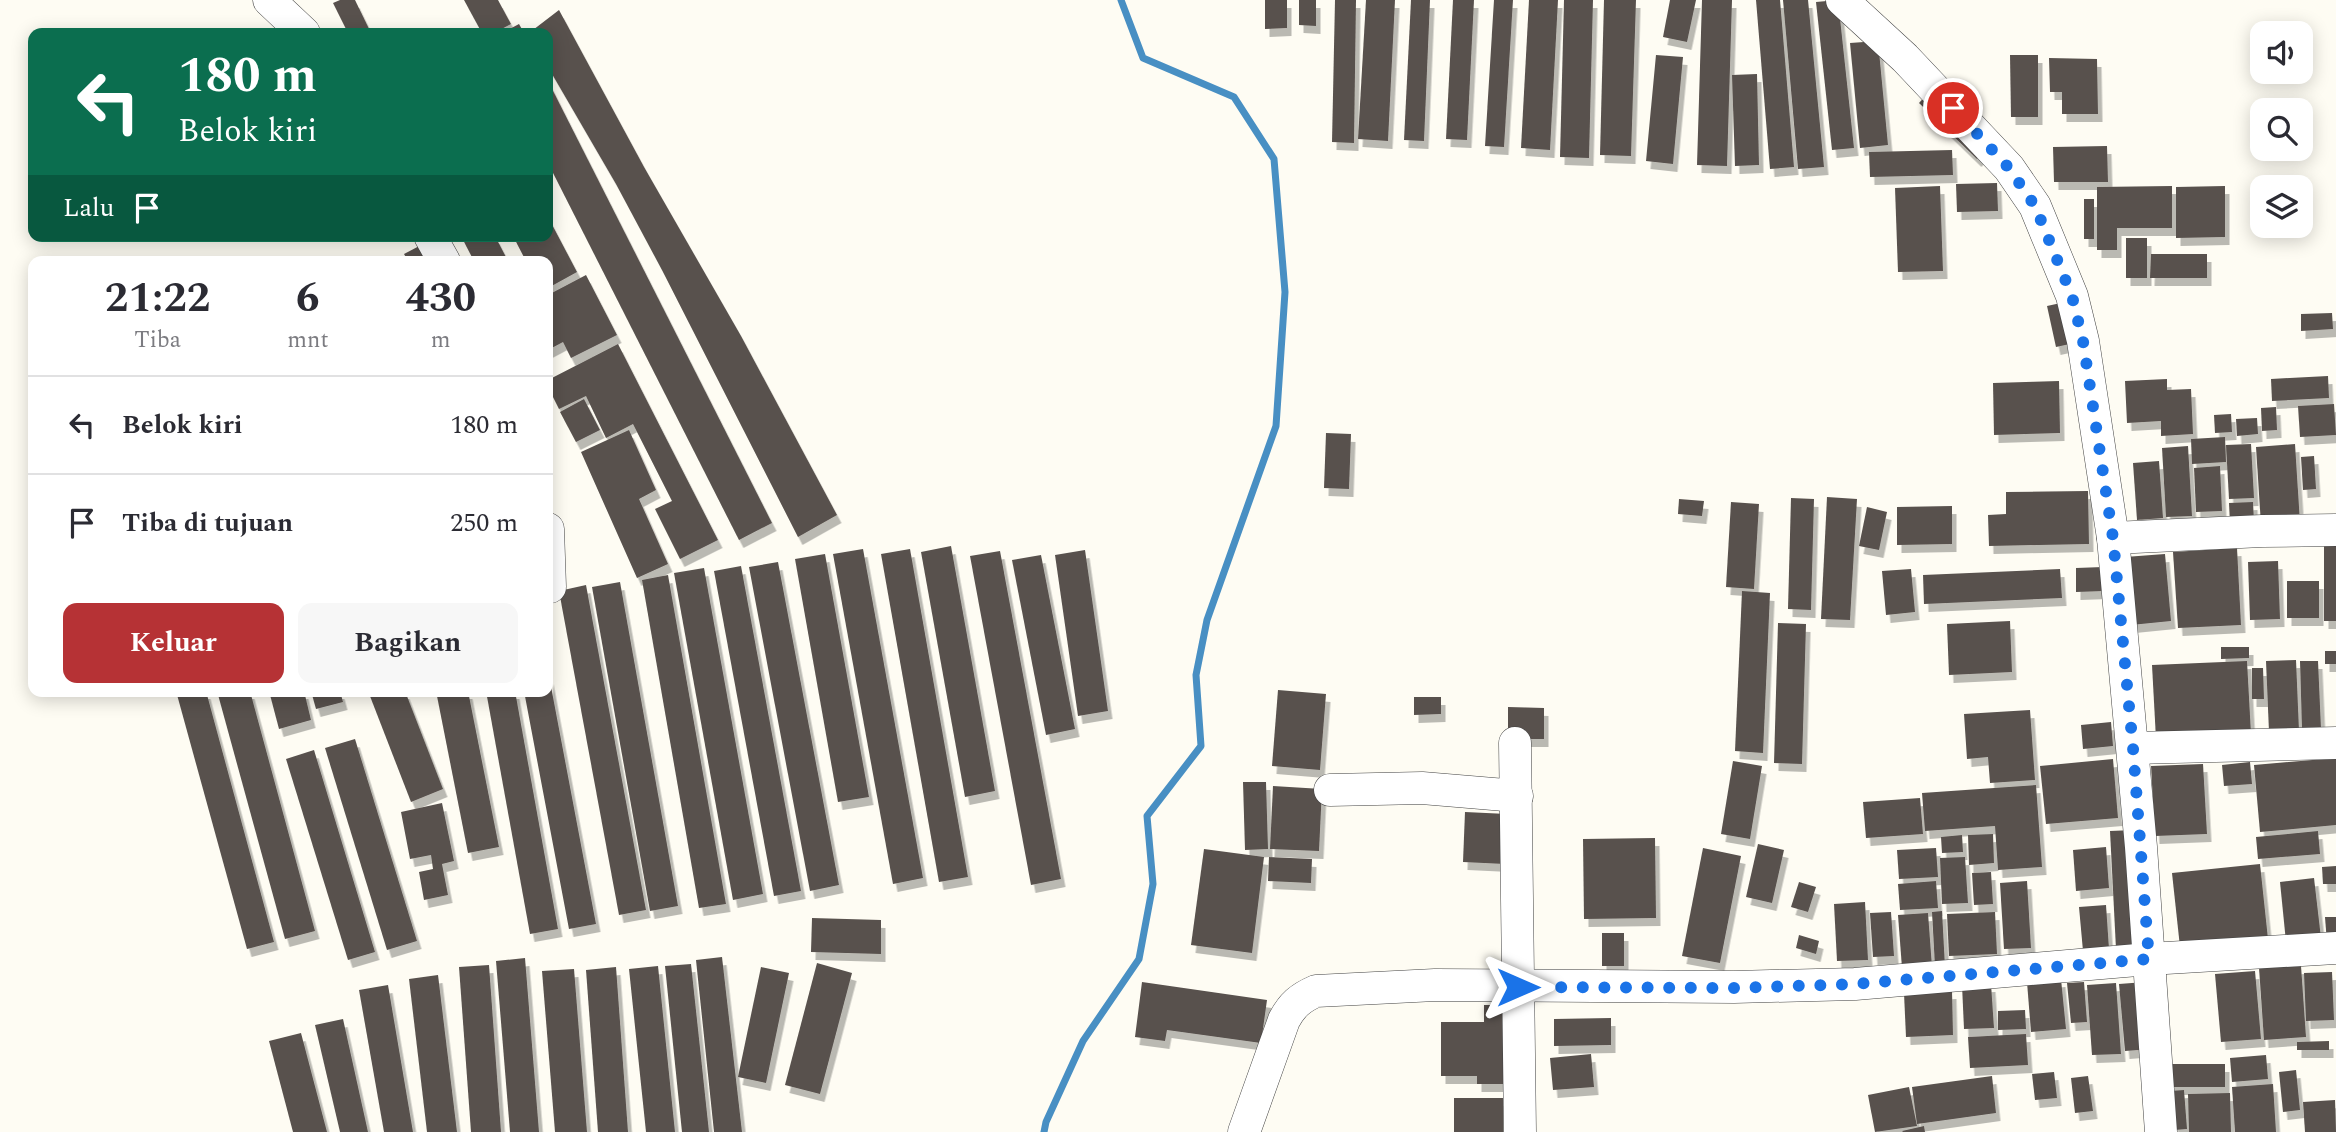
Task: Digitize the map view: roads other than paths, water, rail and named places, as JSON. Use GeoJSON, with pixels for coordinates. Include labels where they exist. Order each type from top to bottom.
{"type":"FeatureCollection","features":[{"type":"Feature","properties":{"kind":"street"},"geometry":{"type":"LineString","coordinates":[[269,0],[299,28]]}},
{"type":"Feature","properties":{"kind":"street"},"geometry":{"type":"LineString","coordinates":[[1842,0],[1905,58],[2009,168],[2035,206],[2072,296],[2080,330],[2113,538],[2133,748],[2161,1132]]}},
{"type":"Feature","properties":{"kind":"street"},"geometry":{"type":"LineString","coordinates":[[2113,538],[2336,530]]}},
{"type":"Feature","properties":{"kind":"street"},"geometry":{"type":"LineString","coordinates":[[1515,743],[1520,1132]]}},
{"type":"Feature","properties":{"kind":"street"},"geometry":{"type":"LineString","coordinates":[[2133,748],[2336,743]]}},
{"type":"Feature","properties":{"kind":"street"},"geometry":{"type":"LineString","coordinates":[[1331,790],[1422,788],[1517,796]]}},
{"type":"Feature","properties":{"kind":"street"},"geometry":{"type":"LineString","coordinates":[[1244,1132],[1284,1020],[1291,1007],[1302,997],[1316,991],[1435,985],[1734,988],[1855,984],[2149,959],[2336,948]]}},
{"type":"Feature","properties":{"kind":"waterway"},"geometry":{"type":"LineString","coordinates":[[1044,1132],[1046,1122],[1083,1041],[1139,959],[1153,884],[1147,816],[1201,746],[1196,675],[1207,620],[1276,426],[1285,292],[1274,159],[1234,97],[1143,58],[1121,0]]}}]}
